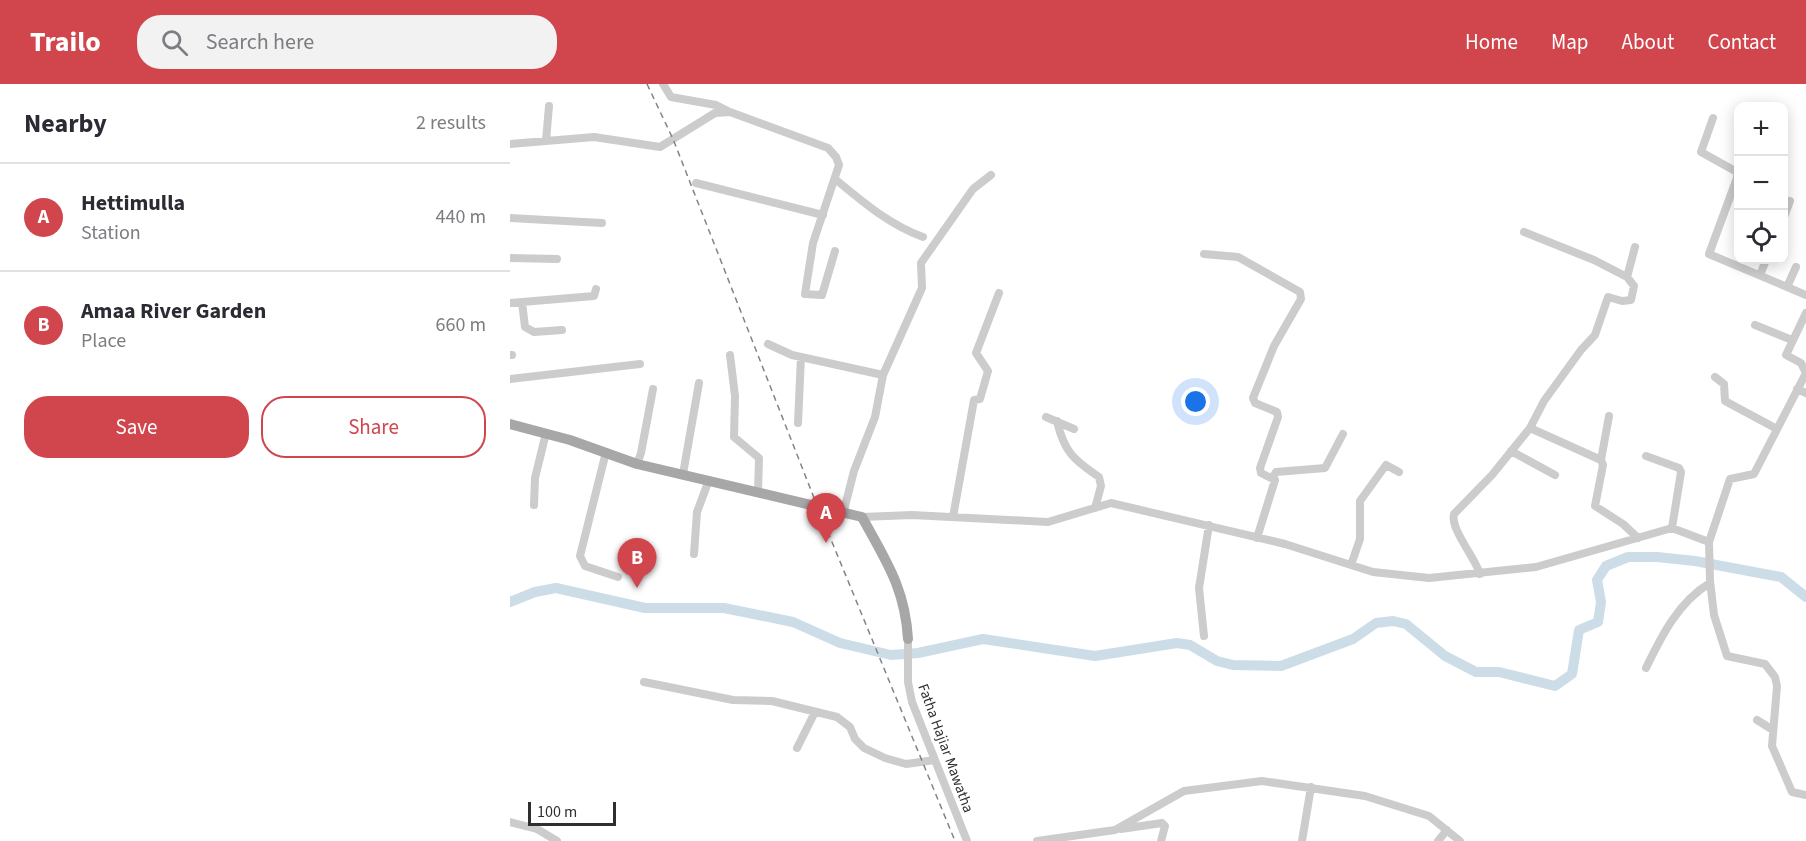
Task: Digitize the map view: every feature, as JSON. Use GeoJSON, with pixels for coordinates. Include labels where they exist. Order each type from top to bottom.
{"type":"FeatureCollection","features":[{"type":"Feature","properties":{"kind":"main road"},"geometry":{"type":"LineString","coordinates":[[510,424],[546,433],[637,464],[862,517],[895,578],[906,610],[908,639]]}},
{"type":"Feature","properties":{"kind":"street"},"geometry":{"type":"LineString","coordinates":[[663,84],[671,97],[716,105],[828,148],[836,157],[839,165],[813,243],[805,294],[822,295],[836,251]]}},
{"type":"Feature","properties":{"kind":"street"},"geometry":{"type":"LineString","coordinates":[[546,141],[549,106]]}},
{"type":"Feature","properties":{"kind":"street"},"geometry":{"type":"LineString","coordinates":[[510,144],[594,137],[660,147],[715,113],[730,112]]}},
{"type":"Feature","properties":{"kind":"street"},"geometry":{"type":"LineString","coordinates":[[1713,118],[1701,152],[1737,172],[1737,178],[1709,254],[1806,295]]}},
{"type":"Feature","properties":{"kind":"street"},"geometry":{"type":"LineString","coordinates":[[843,514],[854,471],[875,417],[883,375],[922,288],[921,263],[973,189],[991,175]]}},
{"type":"Feature","properties":{"kind":"street"},"geometry":{"type":"LineString","coordinates":[[835,179],[878,213],[906,231],[923,237]]}},
{"type":"Feature","properties":{"kind":"street"},"geometry":{"type":"LineString","coordinates":[[696,183],[824,215]]}},
{"type":"Feature","properties":{"kind":"street"},"geometry":{"type":"LineString","coordinates":[[1787,210],[1790,201]]}},
{"type":"Feature","properties":{"kind":"street"},"geometry":{"type":"LineString","coordinates":[[510,218],[602,223]]}},
{"type":"Feature","properties":{"kind":"street"},"geometry":{"type":"LineString","coordinates":[[1480,574],[1475,558],[1460,537],[1453,520],[1456,509],[1492,475],[1530,428],[1544,401],[1581,350],[1595,335],[1608,297],[1622,302],[1631,300],[1634,286],[1627,277],[1594,260],[1524,232]]}},
{"type":"Feature","properties":{"kind":"street"},"geometry":{"type":"LineString","coordinates":[[1627,277],[1635,247]]}},
{"type":"Feature","properties":{"kind":"street"},"geometry":{"type":"LineString","coordinates":[[1204,254],[1238,257],[1300,292],[1301,299],[1274,346],[1253,398],[1256,403],[1277,412],[1260,468],[1262,473],[1273,477]]}},
{"type":"Feature","properties":{"kind":"street"},"geometry":{"type":"LineString","coordinates":[[510,258],[557,259]]}},
{"type":"Feature","properties":{"kind":"street"},"geometry":{"type":"LineString","coordinates":[[1760,275],[1764,264]]}},
{"type":"Feature","properties":{"kind":"street"},"geometry":{"type":"LineString","coordinates":[[1787,287],[1796,267]]}},
{"type":"Feature","properties":{"kind":"street"},"geometry":{"type":"LineString","coordinates":[[510,303],[594,296],[596,289]]}},
{"type":"Feature","properties":{"kind":"street"},"geometry":{"type":"LineString","coordinates":[[953,517],[974,400],[980,399],[988,371],[976,353],[999,293]]}},
{"type":"Feature","properties":{"kind":"street"},"geometry":{"type":"LineString","coordinates":[[522,302],[525,327],[534,332],[562,330]]}},
{"type":"Feature","properties":{"kind":"street"},"geometry":{"type":"LineString","coordinates":[[1806,313],[1786,355],[1801,363],[1806,373],[1802,391],[1777,429],[1754,474],[1730,478],[1710,545],[1710,582],[1714,615],[1727,656],[1765,664],[1775,678],[1777,686],[1772,746],[1792,792],[1806,795]]}},
{"type":"Feature","properties":{"kind":"street"},"geometry":{"type":"LineString","coordinates":[[1755,325],[1792,340]]}},
{"type":"Feature","properties":{"kind":"street"},"geometry":{"type":"LineString","coordinates":[[768,344],[801,357],[883,375]]}},
{"type":"Feature","properties":{"kind":"street"},"geometry":{"type":"LineString","coordinates":[[730,355],[735,396],[735,437],[759,458],[758,492]]}},
{"type":"Feature","properties":{"kind":"street"},"geometry":{"type":"LineString","coordinates":[[798,423],[801,357]]}},
{"type":"Feature","properties":{"kind":"street"},"geometry":{"type":"LineString","coordinates":[[510,379],[640,364]]}},
{"type":"Feature","properties":{"kind":"street"},"geometry":{"type":"LineString","coordinates":[[1715,377],[1724,384],[1725,401],[1777,429]]}},
{"type":"Feature","properties":{"kind":"street"},"geometry":{"type":"LineString","coordinates":[[683,474],[699,383]]}},
{"type":"Feature","properties":{"kind":"street"},"geometry":{"type":"LineString","coordinates":[[637,464],[644,444],[653,389]]}},
{"type":"Feature","properties":{"kind":"street"},"geometry":{"type":"LineString","coordinates":[[1609,416],[1601,460],[1603,465],[1594,503],[1598,510],[1623,524],[1638,538]]}},
{"type":"Feature","properties":{"kind":"street"},"geometry":{"type":"LineString","coordinates":[[1046,417],[1074,429]]}},
{"type":"Feature","properties":{"kind":"street"},"geometry":{"type":"LineString","coordinates":[[1057,421],[1061,437],[1072,460],[1099,477],[1101,486],[1095,508]]}},
{"type":"Feature","properties":{"kind":"street"},"geometry":{"type":"LineString","coordinates":[[1530,428],[1601,460]]}},
{"type":"Feature","properties":{"kind":"street"},"geometry":{"type":"LineString","coordinates":[[534,505],[535,478],[546,433]]}},
{"type":"Feature","properties":{"kind":"street"},"geometry":{"type":"LineString","coordinates":[[1257,538],[1276,472],[1325,468],[1343,434]]}},
{"type":"Feature","properties":{"kind":"street"},"geometry":{"type":"LineString","coordinates":[[1511,451],[1555,475]]}},
{"type":"Feature","properties":{"kind":"street"},"geometry":{"type":"LineString","coordinates":[[606,452],[580,556],[585,566],[618,578]]}},
{"type":"Feature","properties":{"kind":"street"},"geometry":{"type":"LineString","coordinates":[[1646,456],[1679,468],[1681,472],[1672,528]]}},
{"type":"Feature","properties":{"kind":"street"},"geometry":{"type":"LineString","coordinates":[[1351,565],[1360,539],[1360,501],[1386,465],[1399,472]]}},
{"type":"Feature","properties":{"kind":"street"},"geometry":{"type":"LineString","coordinates":[[694,554],[697,512],[709,480]]}},
{"type":"Feature","properties":{"kind":"street"},"geometry":{"type":"LineString","coordinates":[[862,517],[912,515],[1048,522],[1111,503],[1209,525],[1373,572],[1428,578],[1536,567],[1672,528],[1710,545]]}},
{"type":"Feature","properties":{"kind":"street"},"geometry":{"type":"LineString","coordinates":[[1204,636],[1199,588],[1209,525]]}},
{"type":"Feature","properties":{"kind":"street"},"geometry":{"type":"LineString","coordinates":[[1646,668],[1664,630],[1693,596],[1710,582]]}},
{"type":"Feature","properties":{"kind":"street","name":"Fatha Hajiar Mawatha"},"geometry":{"type":"LineString","coordinates":[[908,639],[908,682],[912,702],[967,841]]}},
{"type":"Feature","properties":{"kind":"street"},"geometry":{"type":"LineString","coordinates":[[644,682],[733,700],[772,702],[815,711],[837,717],[850,727],[855,739],[864,748],[885,758],[906,764],[935,760]]}},
{"type":"Feature","properties":{"kind":"street"},"geometry":{"type":"LineString","coordinates":[[797,748],[815,711]]}},
{"type":"Feature","properties":{"kind":"street"},"geometry":{"type":"LineString","coordinates":[[1757,720],[1773,730]]}},
{"type":"Feature","properties":{"kind":"street"},"geometry":{"type":"LineString","coordinates":[[1115,830],[1184,790],[1262,781],[1365,796],[1429,816],[1460,841]]}},
{"type":"Feature","properties":{"kind":"street"},"geometry":{"type":"LineString","coordinates":[[1302,841],[1311,787]]}},
{"type":"Feature","properties":{"kind":"street"},"geometry":{"type":"LineString","coordinates":[[510,822],[537,829],[557,841]]}},
{"type":"Feature","properties":{"kind":"street"},"geometry":{"type":"LineString","coordinates":[[1038,841],[1162,823],[1165,826],[1161,841]]}},
{"type":"Feature","properties":{"kind":"street"},"geometry":{"type":"LineString","coordinates":[[1438,841],[1447,830]]}},
{"type":"Feature","properties":{"kind":"waterway"},"geometry":{"type":"LineString","coordinates":[[510,602],[535,592],[556,588],[645,608],[724,608],[793,622],[840,643],[891,655],[918,653],[983,639],[1095,656],[1177,643],[1190,645],[1217,661],[1233,665],[1281,666],[1353,639],[1376,623],[1393,621],[1406,624],[1445,656],[1476,672],[1499,672],[1555,686],[1572,674],[1579,630],[1598,622],[1601,602],[1597,580],[1606,566],[1628,557],[1695,561],[1781,577],[1806,597]]}},
{"type":"Feature","properties":{"kind":"railway"},"geometry":{"type":"LineString","coordinates":[[647,84],[673,139],[818,508],[955,841]]}},
{"type":"Feature","properties":{"kind":"place","name":"Hettimulla"},"geometry":{"type":"Point","coordinates":[826,543]}},
{"type":"Feature","properties":{"kind":"place","name":"Amaa River Garden"},"geometry":{"type":"Point","coordinates":[637,588]}}]}
